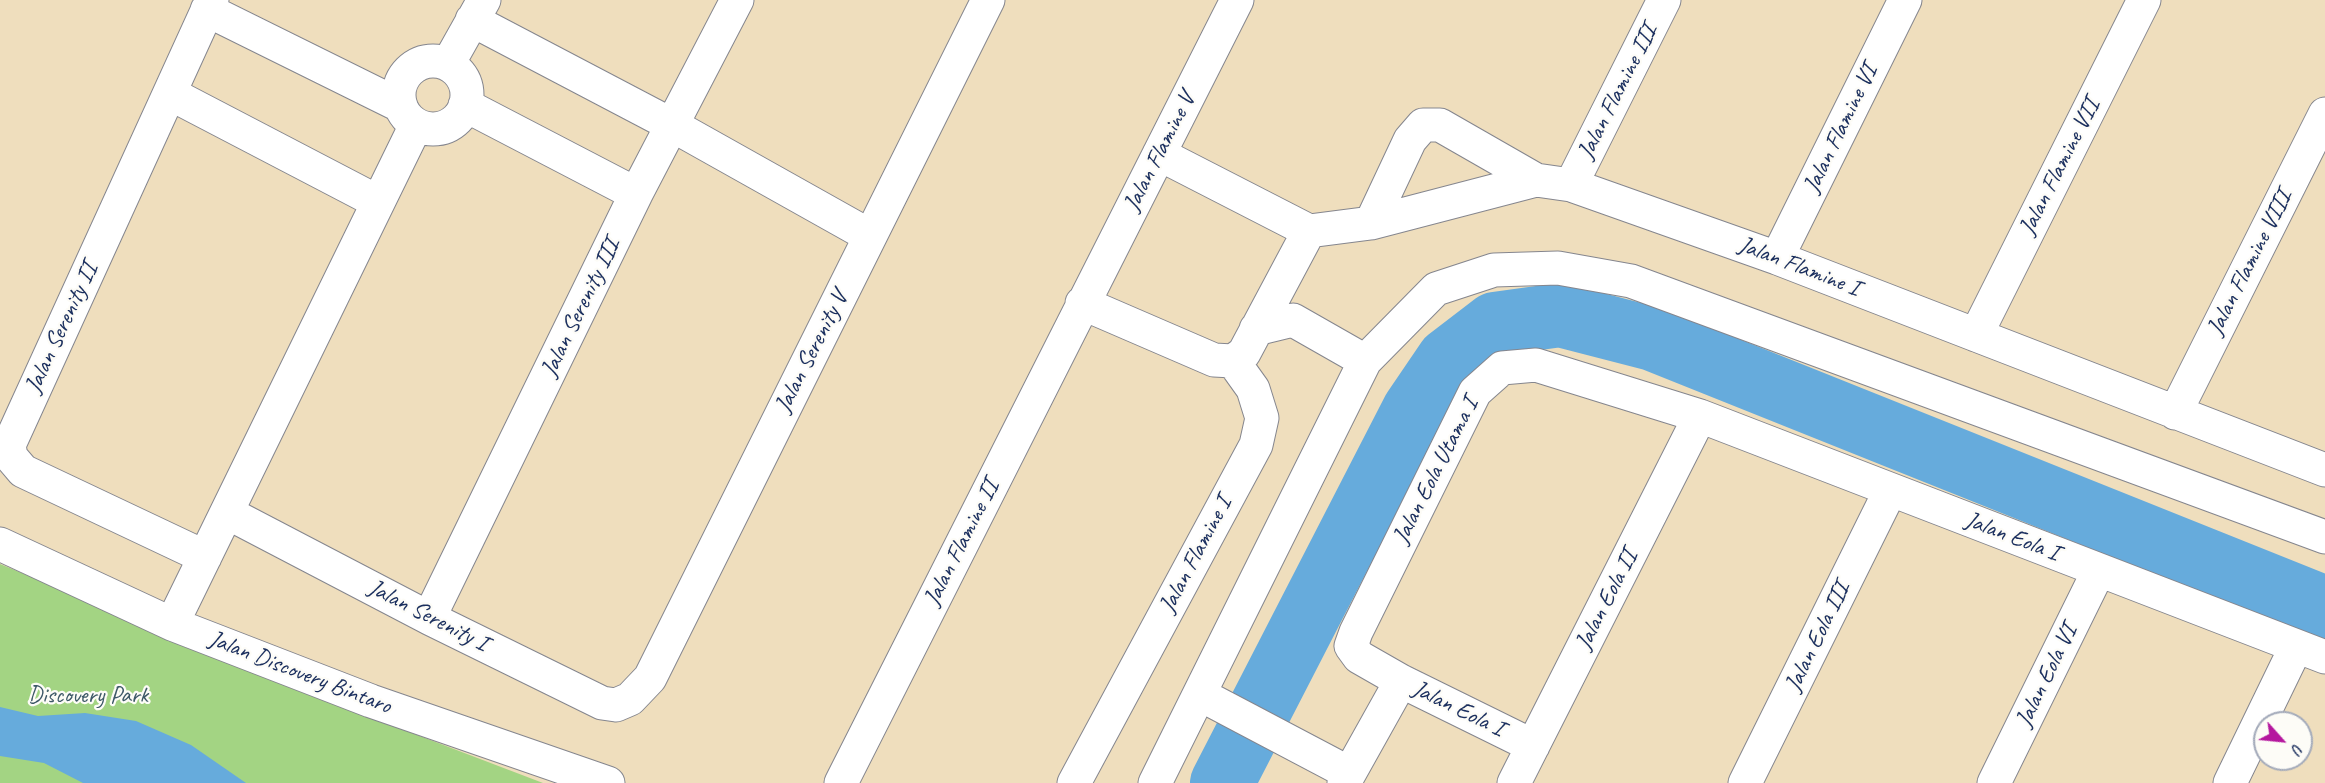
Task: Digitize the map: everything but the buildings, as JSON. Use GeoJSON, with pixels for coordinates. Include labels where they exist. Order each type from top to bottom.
{"type":"FeatureCollection","features":[{"type":"Feature","properties":{"kind":"street","name":"Jalan Serenity III"},"geometry":{"type":"LineString","coordinates":[[429,618],[636,194],[737,0]]}},
{"type":"Feature","properties":{"kind":"street","name":"Jalan Serenity V"},"geometry":{"type":"LineString","coordinates":[[630,699],[650,678],[988,0]]}},
{"type":"Feature","properties":{"kind":"street","name":"Jalan Flamine V"},"geometry":{"type":"LineString","coordinates":[[1082,303],[1237,0]]}},
{"type":"Feature","properties":{"kind":"street","name":"Jalan Flamine III"},"geometry":{"type":"LineString","coordinates":[[1571,185],[1663,0]]}},
{"type":"Feature","properties":{"kind":"street","name":"Jalan Flamine VI"},"geometry":{"type":"LineString","coordinates":[[1777,258],[1905,0]]}},
{"type":"Feature","properties":{"kind":"street","name":"Jalan Flamine VII"},"geometry":{"type":"LineString","coordinates":[[1977,335],[2144,0]]}},
{"type":"Feature","properties":{"kind":"street"},"geometry":{"type":"LineString","coordinates":[[172,624],[378,202],[408,116],[399,93],[403,81],[411,70],[422,63],[435,61],[448,64],[464,81],[467,93],[460,116],[440,129],[408,116],[210,5]]}},
{"type":"Feature","properties":{"kind":"street","name":"Jalan Serenity II"},"geometry":{"type":"LineString","coordinates":[[205,557],[23,471],[10,457],[9,445],[210,5]]}},
{"type":"Feature","properties":{"kind":"street"},"geometry":{"type":"LineString","coordinates":[[448,64],[478,10],[672,125],[870,236]]}},
{"type":"Feature","properties":{"kind":"street"},"geometry":{"type":"LineString","coordinates":[[171,94],[378,202]]}},
{"type":"Feature","properties":{"kind":"street"},"geometry":{"type":"LineString","coordinates":[[465,105],[636,194]]}},
{"type":"Feature","properties":{"kind":"street","name":"Jalan Flamine VIII"},"geometry":{"type":"LineString","coordinates":[[2175,413],[2325,114]]}},
{"type":"Feature","properties":{"kind":"street"},"geometry":{"type":"LineString","coordinates":[[1371,223],[1410,140],[1423,125],[1440,125],[1536,180]]}},
{"type":"Feature","properties":{"kind":"street"},"geometry":{"type":"LineString","coordinates":[[1082,303],[1214,360],[1233,361],[1244,353],[1309,231],[1160,154]]}},
{"type":"Feature","properties":{"kind":"street","name":"Jalan Flamine I"},"geometry":{"type":"LineString","coordinates":[[1309,231],[1371,223],[1536,180],[1571,185],[1777,258],[2325,470]]}},
{"type":"Feature","properties":{"kind":"street"},"geometry":{"type":"LineString","coordinates":[[1155,783],[1211,700],[1365,360],[1436,289],[1494,270],[1558,268],[1631,281],[2325,537]]}},
{"type":"Feature","properties":{"kind":"street"},"geometry":{"type":"LineString","coordinates":[[1284,277],[1293,320]]}},
{"type":"Feature","properties":{"kind":"street","name":"Jalan Flamine II"},"geometry":{"type":"LineString","coordinates":[[841,783],[1082,303]]}},
{"type":"Feature","properties":{"kind":"street"},"geometry":{"type":"LineString","coordinates":[[1256,329],[1293,320],[1365,360]]}},
{"type":"Feature","properties":{"kind":"street","name":"Jalan Flamine I"},"geometry":{"type":"LineString","coordinates":[[1074,783],[1256,445],[1262,418],[1253,389],[1233,361]]}},
{"type":"Feature","properties":{"kind":"street","name":"Jalan Eola Utama I"},"geometry":{"type":"LineString","coordinates":[[1401,681],[1353,652],[1352,639],[1474,392],[1502,368],[1536,366],[1700,416]]}},
{"type":"Feature","properties":{"kind":"street","name":"Jalan Eola I"},"geometry":{"type":"LineString","coordinates":[[1700,416],[2311,652]]}},
{"type":"Feature","properties":{"kind":"street","name":"Jalan Eola II"},"geometry":{"type":"LineString","coordinates":[[1514,783],[1700,416]]}},
{"type":"Feature","properties":{"kind":"street","name":"Jalan Eola III"},"geometry":{"type":"LineString","coordinates":[[1745,783],[1890,491]]}},
{"type":"Feature","properties":{"kind":"street","name":"Jalan Serenity I"},"geometry":{"type":"LineString","coordinates":[[228,513],[429,618],[602,703],[616,705],[630,699]]}},
{"type":"Feature","properties":{"kind":"street","name":"Jalan Discovery Bintaro"},"geometry":{"type":"LineString","coordinates":[[0,544],[172,624],[371,701],[608,783]]}},
{"type":"Feature","properties":{"kind":"street","name":"Jalan Eola VI"},"geometry":{"type":"LineString","coordinates":[[1994,783],[2099,570]]}},
{"type":"Feature","properties":{"kind":"street"},"geometry":{"type":"LineString","coordinates":[[2230,783],[2311,652]]}},
{"type":"Feature","properties":{"kind":"street","name":"Jalan Eola I"},"geometry":{"type":"LineString","coordinates":[[1211,700],[1261,726],[1346,778],[1401,681],[1533,746]]}},
{"type":"Feature","properties":{"kind":"green space","name":"Discovery Park"},"geometry":{"type":"Polygon","coordinates":[[[0,564],[391,725],[543,783],[0,783],[0,564]]]}},
{"type":"Feature","properties":{"kind":"water"},"geometry":{"type":"Polygon","coordinates":[[[0,707],[38,716],[85,713],[136,721],[191,745],[246,783],[83,783],[44,763],[0,756],[0,707]]]}},
{"type":"Feature","properties":{"kind":"waterway"},"geometry":{"type":"LineString","coordinates":[[1222,783],[1414,410],[1448,360],[1495,324],[1560,315],[1653,339],[2325,608]]}}]}
